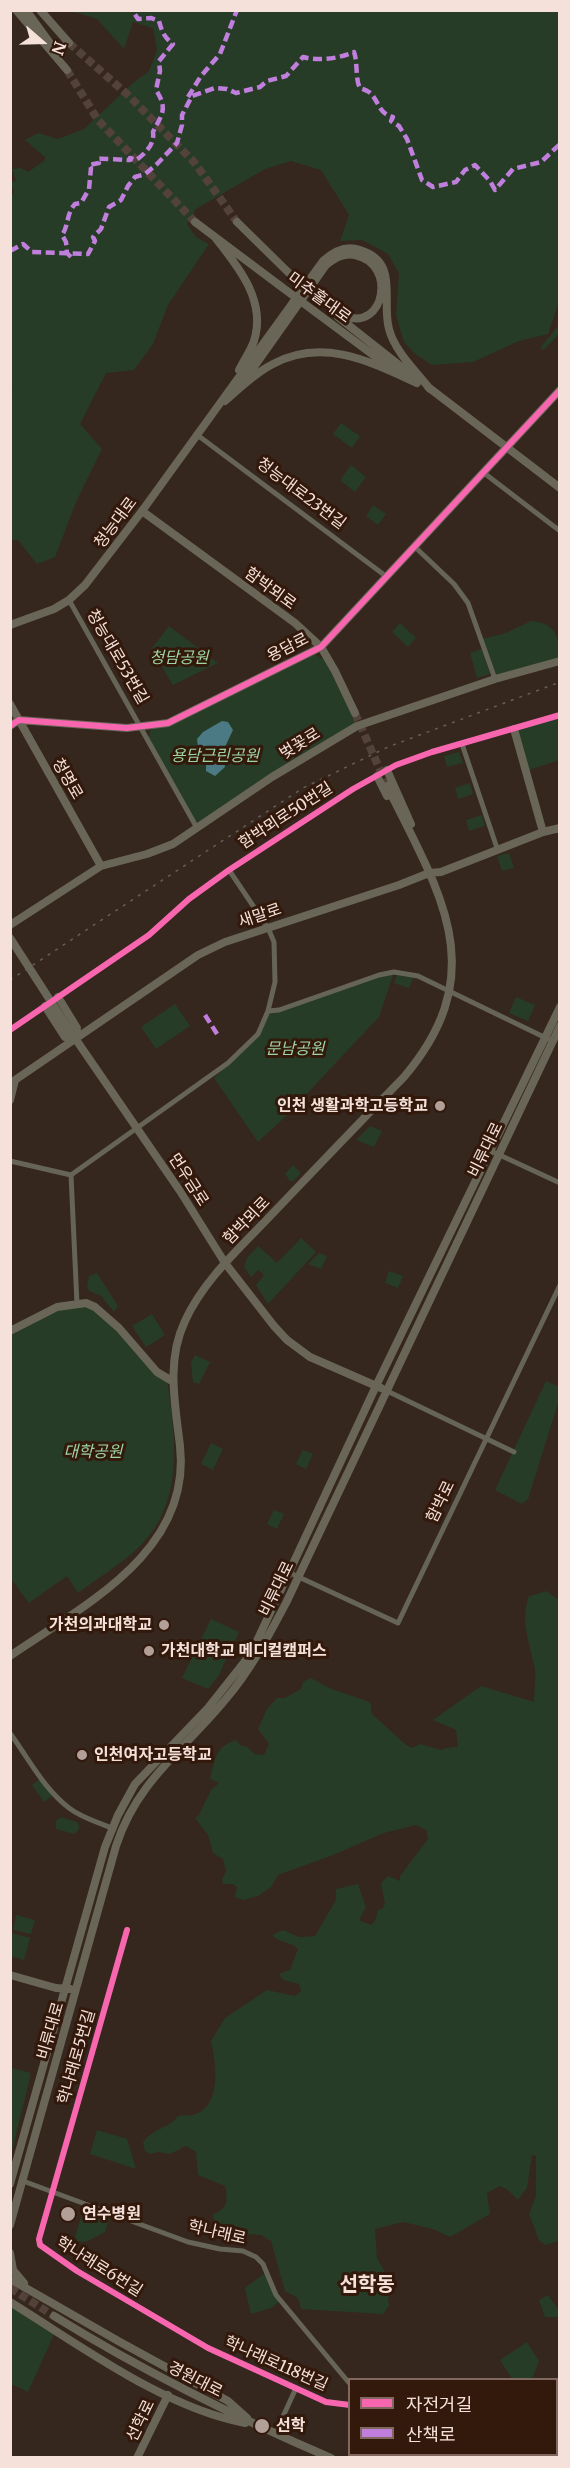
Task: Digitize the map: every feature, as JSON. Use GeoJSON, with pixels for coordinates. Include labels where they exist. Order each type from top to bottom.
{"type":"FeatureCollection","features":[{"type":"Feature","properties":{"kind":"main road"},"geometry":{"type":"LineString","coordinates":[[16,10],[67,70],[42,30],[26,10]]}},
{"type":"Feature","properties":{"kind":"main road"},"geometry":{"type":"LineString","coordinates":[[40,10],[69,43],[46,10]]}},
{"type":"Feature","properties":{"kind":"main road","name":"미추홀대로"},"geometry":{"type":"LineString","coordinates":[[195,222],[376,357],[430,389]]}},
{"type":"Feature","properties":{"kind":"main road","name":"미추홀대로"},"geometry":{"type":"LineString","coordinates":[[237,222],[338,317],[560,488]]}},
{"type":"Feature","properties":{"kind":"main road"},"geometry":{"type":"LineString","coordinates":[[214,236],[247,280],[254,299],[257,321],[254,341],[217,407]]}},
{"type":"Feature","properties":{"kind":"main road"},"geometry":{"type":"LineString","coordinates":[[217,407],[322,261],[348,248],[367,252],[381,265],[387,283],[388,328],[395,344],[430,389]]}},
{"type":"Feature","properties":{"kind":"main road"},"geometry":{"type":"LineString","coordinates":[[217,407],[249,374],[326,265],[334,258],[342,255],[358,255],[373,264],[381,277],[382,294],[379,304],[371,314],[358,318],[345,316],[318,298]]}},
{"type":"Feature","properties":{"kind":"main road"},"geometry":{"type":"LineString","coordinates":[[217,407],[272,364],[295,354],[324,351],[360,358],[430,389]]}},
{"type":"Feature","properties":{"kind":"main road","name":"용담로"},"geometry":{"type":"LineString","coordinates":[[20,720],[99,727],[142,727],[168,723],[321,647],[560,390]]}},
{"type":"Feature","properties":{"kind":"main road","name":"청능대로"},"geometry":{"type":"LineString","coordinates":[[10,625],[54,609],[69,600],[85,585],[217,407]]}},
{"type":"Feature","properties":{"kind":"main road","name":"함박뫼로"},"geometry":{"type":"LineString","coordinates":[[142,511],[295,624],[321,647],[356,713]]}},
{"type":"Feature","properties":{"kind":"main road","name":"벚꽃로"},"geometry":{"type":"LineString","coordinates":[[10,925],[101,866],[147,854],[173,844],[272,777],[357,726],[495,679],[560,661]]}},
{"type":"Feature","properties":{"kind":"main road","name":"청명로"},"geometry":{"type":"LineString","coordinates":[[10,704],[101,866]]}},
{"type":"Feature","properties":{"kind":"main road"},"geometry":{"type":"LineString","coordinates":[[10,726],[20,720]]}},
{"type":"Feature","properties":{"kind":"main road"},"geometry":{"type":"LineString","coordinates":[[514,729],[543,832]]}},
{"type":"Feature","properties":{"kind":"main road"},"geometry":{"type":"LineString","coordinates":[[387,770],[428,861],[429,873]]}},
{"type":"Feature","properties":{"kind":"main road"},"geometry":{"type":"LineString","coordinates":[[377,776],[421,865],[429,873]]}},
{"type":"Feature","properties":{"kind":"main road","name":"함박뫼로"},"geometry":{"type":"LineString","coordinates":[[10,1656],[120,1579],[149,1551],[162,1532],[172,1512],[180,1476],[181,1456],[172,1381],[175,1354],[184,1322],[192,1307],[225,1263],[421,1057],[440,1021],[449,992],[453,967],[452,946],[444,907],[387,786]]}},
{"type":"Feature","properties":{"kind":"main road","name":"새말로"},"geometry":{"type":"LineString","coordinates":[[10,1100],[13,1077],[75,1039],[198,955],[225,942],[429,873],[441,872],[543,832],[560,828]]}},
{"type":"Feature","properties":{"kind":"main road","name":"먼우금로"},"geometry":{"type":"LineString","coordinates":[[10,938],[225,1263],[287,1340],[317,1360],[385,1390]]}},
{"type":"Feature","properties":{"kind":"main road"},"geometry":{"type":"LineString","coordinates":[[45,1006],[65,1037],[75,1039],[77,1028],[58,997]]}},
{"type":"Feature","properties":{"kind":"main road","name":"비류대로"},"geometry":{"type":"LineString","coordinates":[[10,2184],[112,1828],[125,1801],[144,1772],[208,1708],[246,1660],[294,1575],[500,1154],[549,1039],[560,1007]]}},
{"type":"Feature","properties":{"kind":"main road","name":"비류대로"},"geometry":{"type":"LineString","coordinates":[[10,2225],[116,1846],[131,1807],[154,1775],[211,1717],[258,1655],[376,1386],[491,1151],[549,1039],[560,1026]]}},
{"type":"Feature","properties":{"kind":"main road"},"geometry":{"type":"LineString","coordinates":[[10,1331],[57,1307],[86,1303],[95,1307],[119,1328],[157,1372],[172,1381]]}},
{"type":"Feature","properties":{"kind":"main road"},"geometry":{"type":"LineString","coordinates":[[10,1975],[66,1989],[76,1989]]}},
{"type":"Feature","properties":{"kind":"main road"},"geometry":{"type":"LineString","coordinates":[[10,2253],[16,2276],[29,2289]]}},
{"type":"Feature","properties":{"kind":"main road"},"geometry":{"type":"LineString","coordinates":[[10,2279],[120,2343],[228,2401],[255,2425]]}},
{"type":"Feature","properties":{"kind":"main road"},"geometry":{"type":"LineString","coordinates":[[13,2304],[110,2364],[168,2396],[217,2418],[255,2425]]}},
{"type":"Feature","properties":{"kind":"main road","name":"경원대로"},"geometry":{"type":"LineString","coordinates":[[54,2316],[171,2384],[255,2425],[331,2457]]}},
{"type":"Feature","properties":{"kind":"main road","name":"선학로"},"geometry":{"type":"LineString","coordinates":[[137,2457],[168,2396]]}},
{"type":"Feature","properties":{"kind":"street","name":"청능대로23번길"},"geometry":{"type":"LineString","coordinates":[[196,434],[387,577]]}},
{"type":"Feature","properties":{"kind":"street"},"geometry":{"type":"LineString","coordinates":[[484,473],[560,531]]}},
{"type":"Feature","properties":{"kind":"street"},"geometry":{"type":"LineString","coordinates":[[415,547],[454,584],[468,603],[495,679]]}},
{"type":"Feature","properties":{"kind":"street","name":"청능대로53번길"},"geometry":{"type":"LineString","coordinates":[[69,600],[197,828]]}},
{"type":"Feature","properties":{"kind":"street","name":"함박뫼로50번길"},"geometry":{"type":"LineString","coordinates":[[10,1030],[149,935],[189,899],[228,870],[387,770],[432,752],[560,715]]}},
{"type":"Feature","properties":{"kind":"street"},"geometry":{"type":"LineString","coordinates":[[462,744],[498,851]]}},
{"type":"Feature","properties":{"kind":"street"},"geometry":{"type":"LineString","coordinates":[[10,1161],[71,1175],[234,1059],[258,1034],[268,1011],[275,982],[274,942],[268,928],[228,870]]}},
{"type":"Feature","properties":{"kind":"street"},"geometry":{"type":"LineString","coordinates":[[268,1011],[279,1011],[394,972],[418,976],[549,1039]]}},
{"type":"Feature","properties":{"kind":"street"},"geometry":{"type":"LineString","coordinates":[[491,1151],[560,1183]]}},
{"type":"Feature","properties":{"kind":"street"},"geometry":{"type":"LineString","coordinates":[[71,1175],[77,1304]]}},
{"type":"Feature","properties":{"kind":"street","name":"함박로"},"geometry":{"type":"LineString","coordinates":[[294,1575],[398,1623],[560,1286]]}},
{"type":"Feature","properties":{"kind":"street"},"geometry":{"type":"LineString","coordinates":[[385,1390],[514,1452]]}},
{"type":"Feature","properties":{"kind":"street"},"geometry":{"type":"LineString","coordinates":[[10,1733],[53,1794],[87,1820],[112,1828]]}},
{"type":"Feature","properties":{"kind":"street","name":"학나래로5번길"},"geometry":{"type":"LineString","coordinates":[[53,2191],[127,1930]]}},
{"type":"Feature","properties":{"kind":"street","name":"학나래로"},"geometry":{"type":"LineString","coordinates":[[23,2181],[188,2242],[243,2251],[256,2257],[264,2264],[275,2294],[348,2382]]}},
{"type":"Feature","properties":{"kind":"street","name":"학나래로6번길"},"geometry":{"type":"LineString","coordinates":[[53,2191],[40,2245],[87,2277],[193,2340]]}},
{"type":"Feature","properties":{"kind":"street","name":"학나래로118번길"},"geometry":{"type":"LineString","coordinates":[[193,2340],[326,2402],[348,2405]]}},
{"type":"Feature","properties":{"kind":"street"},"geometry":{"type":"LineString","coordinates":[[275,2434],[296,2388]]}},
{"type":"Feature","properties":{"kind":"green space"},"geometry":{"type":"Polygon","coordinates":[[[71,11],[559,11],[560,286],[558,304],[548,334],[519,341],[473,362],[432,365],[414,353],[404,342],[396,315],[399,273],[388,254],[362,240],[340,241],[349,215],[321,170],[291,161],[265,169],[196,209],[187,224],[196,237],[209,244],[168,305],[153,344],[134,370],[106,373],[80,424],[102,449],[76,502],[55,557],[37,564],[18,540],[11,540],[10,387],[13,386],[10,381],[10,197],[14,192],[10,182],[16,181],[12,169],[21,168],[28,172],[45,160],[45,157],[25,140],[38,133],[58,139],[84,129],[149,71],[157,50],[153,28],[133,22],[124,49],[97,19],[71,11]]]}},
{"type":"Feature","properties":{"kind":"green space"},"geometry":{"type":"Polygon","coordinates":[[[559,307],[559,334],[544,350],[540,348],[557,327],[559,307]]]}},
{"type":"Feature","properties":{"kind":"green space"},"geometry":{"type":"Polygon","coordinates":[[[341,423],[360,436],[352,448],[333,434],[341,423]]]}},
{"type":"Feature","properties":{"kind":"green space"},"geometry":{"type":"Polygon","coordinates":[[[351,465],[366,477],[355,492],[340,480],[351,465]]]}},
{"type":"Feature","properties":{"kind":"green space"},"geometry":{"type":"Polygon","coordinates":[[[373,505],[386,514],[378,525],[366,516],[373,505]]]}},
{"type":"Feature","properties":{"kind":"green space"},"geometry":{"type":"Polygon","coordinates":[[[531,621],[540,622],[552,629],[559,646],[559,661],[495,679],[482,639],[506,633],[531,621]]]}},
{"type":"Feature","properties":{"kind":"green space"},"geometry":{"type":"Polygon","coordinates":[[[400,623],[416,638],[408,647],[392,632],[400,623]]]}},
{"type":"Feature","properties":{"kind":"green space","name":"청담공원"},"geometry":{"type":"Polygon","coordinates":[[[169,626],[218,663],[173,685],[151,649],[169,626]]]}},
{"type":"Feature","properties":{"kind":"green space"},"geometry":{"type":"Polygon","coordinates":[[[482,649],[490,674],[477,678],[470,653],[482,649]]]}},
{"type":"Feature","properties":{"kind":"green space","name":"용담근린공원"},"geometry":{"type":"Polygon","coordinates":[[[314,654],[325,660],[357,726],[197,828],[148,738],[152,726],[314,654]]]}},
{"type":"Feature","properties":{"kind":"green space"},"geometry":{"type":"Polygon","coordinates":[[[559,715],[559,760],[526,771],[514,729],[559,715]]]}},
{"type":"Feature","properties":{"kind":"green space"},"geometry":{"type":"Polygon","coordinates":[[[459,752],[463,763],[447,767],[444,756],[459,752]]]}},
{"type":"Feature","properties":{"kind":"green space"},"geometry":{"type":"Polygon","coordinates":[[[470,783],[473,794],[458,799],[455,788],[470,783]]]}},
{"type":"Feature","properties":{"kind":"green space"},"geometry":{"type":"Polygon","coordinates":[[[482,815],[485,826],[469,831],[466,820],[482,815]]]}},
{"type":"Feature","properties":{"kind":"green space"},"geometry":{"type":"Polygon","coordinates":[[[509,853],[514,868],[502,871],[497,856],[509,853]]]}},
{"type":"Feature","properties":{"kind":"green space","name":"문남공원"},"geometry":{"type":"Polygon","coordinates":[[[394,972],[379,1017],[283,1119],[258,1142],[214,1078],[258,1034],[268,1011],[394,972]]]}},
{"type":"Feature","properties":{"kind":"green space"},"geometry":{"type":"Polygon","coordinates":[[[397,975],[413,978],[409,988],[394,983],[397,975]]]}},
{"type":"Feature","properties":{"kind":"green space"},"geometry":{"type":"Polygon","coordinates":[[[516,997],[535,1005],[528,1021],[509,1013],[516,997]]]}},
{"type":"Feature","properties":{"kind":"green space"},"geometry":{"type":"Polygon","coordinates":[[[175,1004],[190,1026],[156,1049],[141,1027],[175,1004]]]}},
{"type":"Feature","properties":{"kind":"green space"},"geometry":{"type":"Polygon","coordinates":[[[370,1126],[382,1131],[374,1147],[356,1140],[370,1126]]]}},
{"type":"Feature","properties":{"kind":"green space"},"geometry":{"type":"Polygon","coordinates":[[[293,1165],[301,1173],[290,1181],[285,1174],[293,1165]]]}},
{"type":"Feature","properties":{"kind":"green space"},"geometry":{"type":"Polygon","coordinates":[[[301,1238],[316,1252],[268,1304],[256,1285],[264,1275],[258,1270],[251,1277],[244,1267],[247,1258],[258,1246],[277,1263],[301,1238]]]}},
{"type":"Feature","properties":{"kind":"green space"},"geometry":{"type":"Polygon","coordinates":[[[319,1253],[327,1256],[321,1269],[308,1264],[319,1253]]]}},
{"type":"Feature","properties":{"kind":"green space"},"geometry":{"type":"Polygon","coordinates":[[[389,1271],[403,1276],[398,1288],[385,1283],[389,1271]]]}},
{"type":"Feature","properties":{"kind":"green space"},"geometry":{"type":"Polygon","coordinates":[[[97,1273],[118,1306],[114,1312],[101,1296],[89,1291],[87,1286],[89,1276],[97,1273]]]}},
{"type":"Feature","properties":{"kind":"green space","name":"대학공원"},"geometry":{"type":"Polygon","coordinates":[[[85,1306],[108,1321],[145,1364],[167,1381],[174,1447],[174,1469],[170,1491],[164,1511],[153,1531],[124,1560],[78,1593],[67,1576],[29,1603],[11,1579],[11,1335],[58,1310],[85,1306]]]}},
{"type":"Feature","properties":{"kind":"green space"},"geometry":{"type":"Polygon","coordinates":[[[152,1314],[165,1335],[146,1347],[132,1326],[152,1314]]]}},
{"type":"Feature","properties":{"kind":"green space"},"geometry":{"type":"Polygon","coordinates":[[[195,1355],[210,1362],[199,1384],[193,1382],[191,1362],[195,1355]]]}},
{"type":"Feature","properties":{"kind":"green space"},"geometry":{"type":"Polygon","coordinates":[[[546,1381],[559,1387],[559,1400],[528,1499],[522,1504],[495,1490],[546,1381]]]}},
{"type":"Feature","properties":{"kind":"green space"},"geometry":{"type":"Polygon","coordinates":[[[211,1443],[223,1449],[213,1470],[201,1464],[211,1443]]]}},
{"type":"Feature","properties":{"kind":"green space"},"geometry":{"type":"Polygon","coordinates":[[[303,1450],[313,1454],[306,1469],[296,1464],[303,1450]]]}},
{"type":"Feature","properties":{"kind":"green space"},"geometry":{"type":"Polygon","coordinates":[[[274,1510],[284,1514],[277,1529],[267,1524],[274,1510]]]}},
{"type":"Feature","properties":{"kind":"green space"},"geometry":{"type":"Polygon","coordinates":[[[547,1591],[560,1601],[559,2241],[545,2245],[539,2240],[529,2214],[536,2196],[536,2156],[532,2155],[527,2188],[518,2200],[500,2186],[487,2193],[490,2214],[450,2237],[433,2229],[403,2222],[375,2229],[377,2258],[393,2286],[388,2299],[389,2306],[383,2314],[301,2309],[298,2298],[285,2291],[271,2241],[261,2235],[247,2234],[241,2245],[220,2236],[213,2215],[226,2204],[225,2186],[198,2175],[196,2152],[186,2146],[170,2154],[158,2152],[151,2154],[145,2151],[143,2143],[146,2138],[170,2124],[178,2116],[196,2114],[210,2101],[215,2082],[211,2041],[225,2018],[267,1990],[295,1996],[301,1991],[299,1984],[283,1980],[279,1974],[290,1970],[298,1949],[272,1935],[283,1930],[299,1937],[315,1936],[336,1900],[336,1889],[358,1884],[366,1907],[359,1920],[371,1925],[375,1921],[378,1910],[385,1904],[381,1883],[388,1876],[400,1881],[400,1876],[428,1839],[426,1830],[416,1825],[384,1833],[278,1875],[271,1887],[258,1896],[243,1900],[235,1897],[237,1887],[233,1884],[223,1884],[222,1879],[226,1872],[223,1859],[213,1853],[208,1835],[195,1818],[199,1815],[211,1790],[219,1783],[210,1779],[219,1751],[236,1740],[241,1746],[246,1746],[255,1754],[264,1755],[269,1744],[258,1729],[267,1709],[277,1698],[285,1698],[301,1689],[303,1682],[311,1678],[329,1688],[367,1701],[371,1704],[371,1713],[412,1748],[420,1744],[441,1750],[458,1747],[456,1730],[433,1720],[481,1686],[534,1702],[535,1669],[526,1630],[526,1605],[529,1596],[547,1591]]]}},
{"type":"Feature","properties":{"kind":"green space"},"geometry":{"type":"Polygon","coordinates":[[[211,1619],[239,1632],[219,1675],[208,1689],[182,1678],[211,1619]]]}},
{"type":"Feature","properties":{"kind":"green space"},"geometry":{"type":"Polygon","coordinates":[[[40,1779],[52,1796],[44,1802],[32,1785],[40,1779]]]}},
{"type":"Feature","properties":{"kind":"green space"},"geometry":{"type":"Polygon","coordinates":[[[61,1817],[77,1822],[78,1831],[74,1834],[56,1829],[56,1821],[61,1817]]]}},
{"type":"Feature","properties":{"kind":"green space"},"geometry":{"type":"Polygon","coordinates":[[[16,1915],[35,1920],[31,1934],[13,1930],[16,1915]]]}},
{"type":"Feature","properties":{"kind":"green space"},"geometry":{"type":"Polygon","coordinates":[[[12,1933],[30,1938],[24,1960],[11,1956],[12,1933]]]}},
{"type":"Feature","properties":{"kind":"green space"},"geometry":{"type":"Polygon","coordinates":[[[12,2068],[31,2073],[11,2156],[10,2073],[12,2068]]]}},
{"type":"Feature","properties":{"kind":"green space"},"geometry":{"type":"Polygon","coordinates":[[[97,2130],[127,2139],[136,2169],[90,2154],[97,2130]]]}},
{"type":"Feature","properties":{"kind":"green space"},"geometry":{"type":"Polygon","coordinates":[[[85,2203],[111,2212],[105,2232],[86,2242],[78,2241],[75,2237],[85,2203]]]}},
{"type":"Feature","properties":{"kind":"green space"},"geometry":{"type":"Polygon","coordinates":[[[266,2272],[280,2301],[271,2308],[251,2314],[245,2288],[266,2272]]]}},
{"type":"Feature","properties":{"kind":"green space"},"geometry":{"type":"Polygon","coordinates":[[[548,2295],[558,2309],[558,2317],[545,2317],[539,2300],[548,2295]]]}},
{"type":"Feature","properties":{"kind":"green space"},"geometry":{"type":"Polygon","coordinates":[[[10,2304],[56,2330],[28,2392],[11,2384],[10,2304]]]}},
{"type":"Feature","properties":{"kind":"green space"},"geometry":{"type":"Polygon","coordinates":[[[527,2342],[539,2361],[532,2378],[511,2378],[500,2360],[527,2342]]]}},
{"type":"Feature","properties":{"kind":"water"},"geometry":{"type":"Polygon","coordinates":[[[222,721],[228,722],[233,730],[223,751],[225,767],[215,776],[206,771],[206,759],[198,747],[197,739],[203,732],[222,721]]]}},
{"type":"Feature","properties":{"kind":"tunnel"},"geometry":{"type":"LineString","coordinates":[[69,43],[128,95],[194,162],[237,222]]}},
{"type":"Feature","properties":{"kind":"tunnel"},"geometry":{"type":"LineString","coordinates":[[67,70],[98,120],[195,222]]}},
{"type":"Feature","properties":{"kind":"tunnel"},"geometry":{"type":"LineString","coordinates":[[355,713],[387,786]]}},
{"type":"Feature","properties":{"kind":"tunnel"},"geometry":{"type":"LineString","coordinates":[[10,2288],[54,2316]]}},
{"type":"Feature","properties":{"kind":"railway"},"geometry":{"type":"LineString","coordinates":[[10,980],[303,788],[388,747],[560,682]]}},
{"type":"Feature","properties":{"kind":"marked path"},"geometry":{"type":"LineString","coordinates":[[71,257],[67,253],[66,242],[62,235],[72,208],[75,204],[81,203],[89,189],[91,168],[89,165],[99,163],[98,159],[130,160],[130,158],[136,160],[151,145],[153,132],[161,117],[163,108],[156,90],[160,71],[159,61],[173,44],[167,39],[159,21],[151,18],[138,19],[132,10]]}},
{"type":"Feature","properties":{"kind":"marked path"},"geometry":{"type":"LineString","coordinates":[[188,97],[201,76],[220,54],[237,10]]}},
{"type":"Feature","properties":{"kind":"marked path"},"geometry":{"type":"LineString","coordinates":[[10,251],[23,244],[32,252],[88,254],[95,241],[93,237],[101,229],[109,207],[121,200],[135,177],[145,174],[177,143],[182,115],[192,96],[215,88],[227,89],[236,93],[260,87],[267,81],[286,76],[303,57],[328,59],[354,52],[360,88],[369,92],[381,110],[393,117],[391,121],[399,126],[407,139],[422,180],[433,187],[456,182],[465,170],[475,165],[495,190],[513,169],[541,162],[560,144]]}},
{"type":"Feature","properties":{"kind":"marked path"},"geometry":{"type":"LineString","coordinates":[[205,1015],[219,1037]]}},
{"type":"Feature","properties":{"kind":"cycle path"},"geometry":{"type":"LineString","coordinates":[[10,726],[19,720],[127,728],[168,723],[321,647],[560,390]]}},
{"type":"Feature","properties":{"kind":"cycle path"},"geometry":{"type":"LineString","coordinates":[[10,1030],[149,935],[189,899],[229,870],[353,789],[396,765],[432,752],[560,715]]}},
{"type":"Feature","properties":{"kind":"cycle path"},"geometry":{"type":"LineString","coordinates":[[127,1930],[39,2239],[40,2245],[77,2271],[208,2348],[326,2402],[348,2405]]}},
{"type":"Feature","properties":{"kind":"place","name":"인천 생활과학고등학교"},"geometry":{"type":"Point","coordinates":[440,1106]}},
{"type":"Feature","properties":{"kind":"place","name":"가천의과대학교"},"geometry":{"type":"Point","coordinates":[164,1625]}},
{"type":"Feature","properties":{"kind":"place","name":"가천대학교 메디컬캠퍼스"},"geometry":{"type":"Point","coordinates":[149,1651]}},
{"type":"Feature","properties":{"kind":"place","name":"인천여자고등학교"},"geometry":{"type":"Point","coordinates":[82,1755]}},
{"type":"Feature","properties":{"kind":"place","name":"연수병원"},"geometry":{"type":"Point","coordinates":[68,2214]}},
{"type":"Feature","properties":{"kind":"place","name":"선학"},"geometry":{"type":"Point","coordinates":[262,2426]}},
{"type":"Feature","properties":{"kind":"district","name":"선학동"},"geometry":{"type":"Point","coordinates":[367,2285]}}]}
